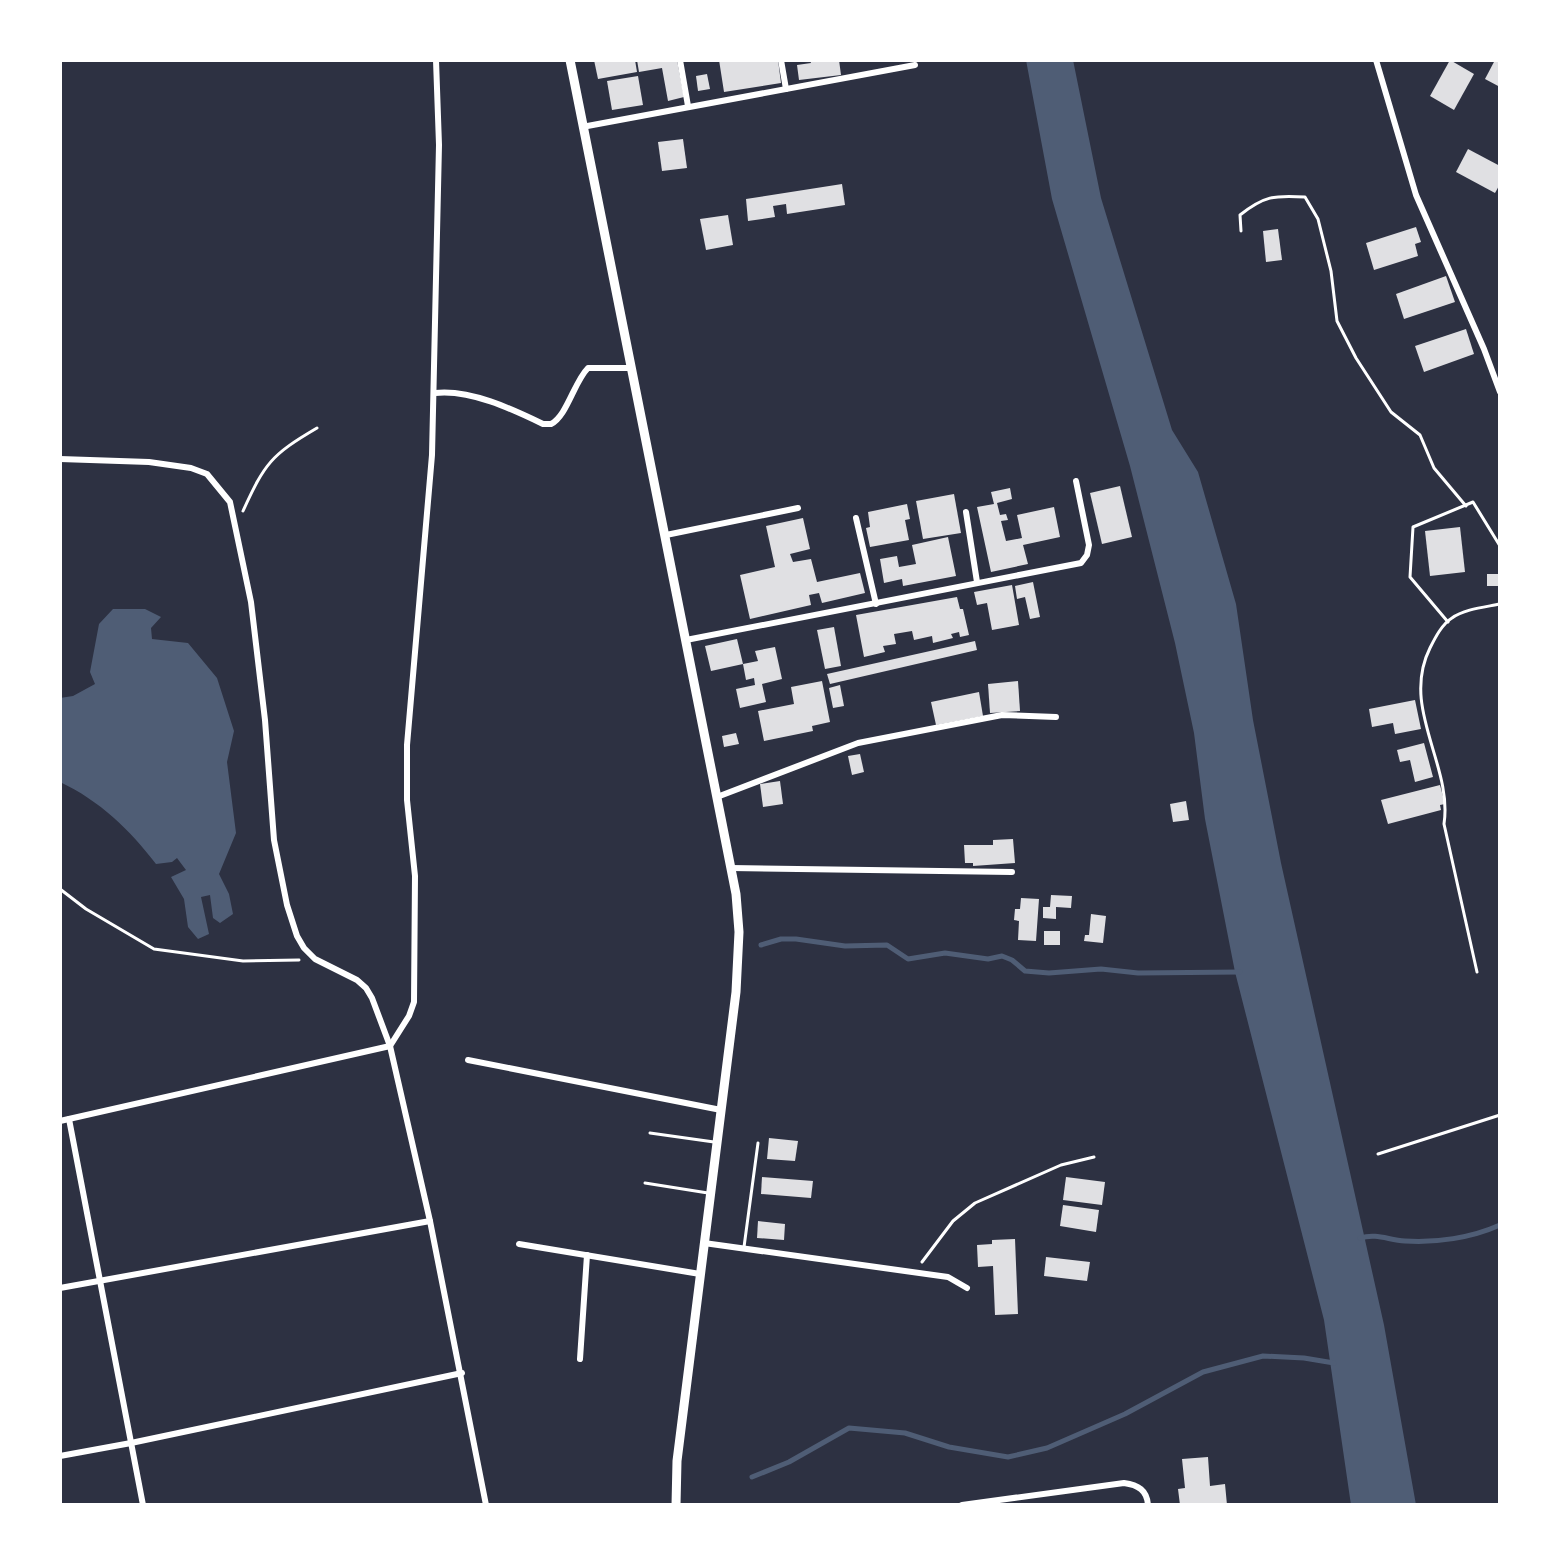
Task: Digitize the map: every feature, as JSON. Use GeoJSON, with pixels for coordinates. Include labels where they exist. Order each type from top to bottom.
{"type":"FeatureCollection","features":[{"type":"Feature","properties":{"kind":"main road"},"geometry":{"type":"LineString","coordinates":[[570,60],[731,868],[739,932],[736,992],[677,1461],[676,1505]]}},
{"type":"Feature","properties":{"kind":"street"},"geometry":{"type":"LineString","coordinates":[[60,1121],[390,1046],[414,1002],[415,876],[407,800],[407,745],[435,393],[439,145],[436,60]]}},
{"type":"Feature","properties":{"kind":"street"},"geometry":{"type":"LineString","coordinates":[[680,60],[688,106]]}},
{"type":"Feature","properties":{"kind":"street"},"geometry":{"type":"LineString","coordinates":[[781,60],[786,89]]}},
{"type":"Feature","properties":{"kind":"street"},"geometry":{"type":"LineString","coordinates":[[878,60],[880,70]]}},
{"type":"Feature","properties":{"kind":"street"},"geometry":{"type":"LineString","coordinates":[[1376,60],[1416,195],[1500,392]]}},
{"type":"Feature","properties":{"kind":"street"},"geometry":{"type":"LineString","coordinates":[[582,127],[915,65]]}},
{"type":"Feature","properties":{"kind":"street"},"geometry":{"type":"LineString","coordinates":[[435,393],[450,393],[498,404],[543,424],[551,424],[560,416],[579,377],[588,368],[631,368]]}},
{"type":"Feature","properties":{"kind":"street"},"geometry":{"type":"LineString","coordinates":[[60,459],[149,462],[191,468],[207,474],[230,502],[251,602],[265,720],[274,840],[297,936],[315,959],[357,980],[366,988],[390,1046],[462,1373],[486,1505]]}},
{"type":"Feature","properties":{"kind":"street"},"geometry":{"type":"LineString","coordinates":[[686,640],[1081,563],[1089,545],[1076,481]]}},
{"type":"Feature","properties":{"kind":"street"},"geometry":{"type":"LineString","coordinates":[[666,535],[798,508]]}},
{"type":"Feature","properties":{"kind":"street"},"geometry":{"type":"LineString","coordinates":[[966,512],[977,582]]}},
{"type":"Feature","properties":{"kind":"street"},"geometry":{"type":"LineString","coordinates":[[856,518],[876,604]]}},
{"type":"Feature","properties":{"kind":"street"},"geometry":{"type":"LineString","coordinates":[[717,797],[858,743],[1002,715],[1056,717]]}},
{"type":"Feature","properties":{"kind":"street"},"geometry":{"type":"LineString","coordinates":[[731,868],[1012,872]]}},
{"type":"Feature","properties":{"kind":"street"},"geometry":{"type":"LineString","coordinates":[[468,1060],[721,1110]]}},
{"type":"Feature","properties":{"kind":"street"},"geometry":{"type":"LineString","coordinates":[[69,1119],[143,1505]]}},
{"type":"Feature","properties":{"kind":"street"},"geometry":{"type":"LineString","coordinates":[[60,1288],[430,1221]]}},
{"type":"Feature","properties":{"kind":"street"},"geometry":{"type":"LineString","coordinates":[[704,1243],[948,1277],[967,1288]]}},
{"type":"Feature","properties":{"kind":"street"},"geometry":{"type":"LineString","coordinates":[[519,1244],[700,1274]]}},
{"type":"Feature","properties":{"kind":"street"},"geometry":{"type":"LineString","coordinates":[[580,1359],[587,1255]]}},
{"type":"Feature","properties":{"kind":"street"},"geometry":{"type":"LineString","coordinates":[[60,1456],[462,1373]]}},
{"type":"Feature","properties":{"kind":"street"},"geometry":{"type":"LineString","coordinates":[[962,1505],[1124,1483],[1143,1490],[1148,1505]]}},
{"type":"Feature","properties":{"kind":"lane"},"geometry":{"type":"LineString","coordinates":[[650,1133],[718,1142]]}},
{"type":"Feature","properties":{"kind":"lane"},"geometry":{"type":"LineString","coordinates":[[744,1248],[758,1143]]}},
{"type":"Feature","properties":{"kind":"lane"},"geometry":{"type":"LineString","coordinates":[[645,1183],[712,1194]]}},
{"type":"Feature","properties":{"kind":"path"},"geometry":{"type":"LineString","coordinates":[[1241,231],[1240,215],[1261,199],[1305,197],[1318,219],[1331,271],[1337,321],[1349,346],[1391,412],[1420,435],[1434,468],[1466,506]]}},
{"type":"Feature","properties":{"kind":"path"},"geometry":{"type":"LineString","coordinates":[[236,526],[259,475],[280,450],[317,428]]}},
{"type":"Feature","properties":{"kind":"path"},"geometry":{"type":"LineString","coordinates":[[1448,622],[1410,577],[1413,527],[1473,502],[1500,546]]}},
{"type":"Feature","properties":{"kind":"path"},"geometry":{"type":"LineString","coordinates":[[1477,972],[1444,824],[1447,804],[1419,697],[1424,659],[1436,636],[1448,622],[1452,618],[1500,604]]}},
{"type":"Feature","properties":{"kind":"path"},"geometry":{"type":"LineString","coordinates":[[60,889],[86,909],[154,949],[243,961],[315,959]]}},
{"type":"Feature","properties":{"kind":"path"},"geometry":{"type":"LineString","coordinates":[[1378,1154],[1500,1115]]}},
{"type":"Feature","properties":{"kind":"path"},"geometry":{"type":"LineString","coordinates":[[914,1272],[953,1221],[975,1203],[1061,1165],[1094,1157]]}},
{"type":"Feature","properties":{"kind":"water"},"geometry":{"type":"Polygon","coordinates":[[[1026,60],[1073,60],[1101,198],[1172,430],[1198,472],[1236,604],[1253,720],[1281,863],[1384,1325],[1416,1505],[1351,1505],[1324,1320],[1235,972],[1205,819],[1194,733],[1175,643],[1130,466],[1052,199],[1026,60]]]}},
{"type":"Feature","properties":{"kind":"water"},"geometry":{"type":"Polygon","coordinates":[[[113,609],[145,609],[161,617],[151,628],[152,639],[188,643],[217,678],[234,731],[227,762],[236,833],[219,874],[229,894],[233,914],[220,923],[213,918],[210,895],[201,897],[209,934],[198,939],[188,927],[184,899],[171,877],[186,870],[177,858],[172,862],[156,864],[113,817],[60,782],[60,698],[73,696],[95,684],[90,672],[99,624],[113,609]]]}},
{"type":"Feature","properties":{"kind":"building"},"geometry":{"type":"Polygon","coordinates":[[[594,60],[635,60],[637,72],[598,79],[594,60]]]}},
{"type":"Feature","properties":{"kind":"building"},"geometry":{"type":"Polygon","coordinates":[[[637,60],[677,60],[684,97],[668,101],[662,68],[639,72],[637,60]]]}},
{"type":"Feature","properties":{"kind":"building"},"geometry":{"type":"Polygon","coordinates":[[[719,60],[778,60],[781,83],[724,92],[719,60]]]}},
{"type":"Feature","properties":{"kind":"building"},"geometry":{"type":"Polygon","coordinates":[[[810,60],[839,60],[841,75],[799,80],[797,65],[811,63],[810,60]]]}},
{"type":"Feature","properties":{"kind":"building"},"geometry":{"type":"Polygon","coordinates":[[[1450,60],[1474,74],[1454,110],[1430,96],[1450,60]]]}},
{"type":"Feature","properties":{"kind":"building"},"geometry":{"type":"Polygon","coordinates":[[[1495,60],[1500,60],[1500,87],[1485,79],[1495,60]]]}},
{"type":"Feature","properties":{"kind":"building"},"geometry":{"type":"Polygon","coordinates":[[[707,74],[710,89],[698,91],[696,76],[707,74]]]}},
{"type":"Feature","properties":{"kind":"building"},"geometry":{"type":"Polygon","coordinates":[[[638,76],[643,105],[612,110],[607,81],[638,76]]]}},
{"type":"Feature","properties":{"kind":"building"},"geometry":{"type":"Polygon","coordinates":[[[683,139],[687,168],[662,171],[658,142],[683,139]]]}},
{"type":"Feature","properties":{"kind":"building"},"geometry":{"type":"Polygon","coordinates":[[[1468,149],[1500,166],[1500,184],[1495,193],[1456,172],[1468,149]]]}},
{"type":"Feature","properties":{"kind":"building"},"geometry":{"type":"Polygon","coordinates":[[[842,184],[845,205],[787,214],[786,204],[773,206],[775,217],[748,221],[746,199],[842,184]]]}},
{"type":"Feature","properties":{"kind":"building"},"geometry":{"type":"Polygon","coordinates":[[[728,215],[733,245],[706,250],[700,219],[728,215]]]}},
{"type":"Feature","properties":{"kind":"building"},"geometry":{"type":"Polygon","coordinates":[[[1416,227],[1421,242],[1415,244],[1418,256],[1374,270],[1366,243],[1416,227]]]}},
{"type":"Feature","properties":{"kind":"building"},"geometry":{"type":"Polygon","coordinates":[[[1278,229],[1282,260],[1266,262],[1263,231],[1278,229]]]}},
{"type":"Feature","properties":{"kind":"building"},"geometry":{"type":"Polygon","coordinates":[[[1446,276],[1455,302],[1404,319],[1396,294],[1446,276]]]}},
{"type":"Feature","properties":{"kind":"building"},"geometry":{"type":"Polygon","coordinates":[[[1466,329],[1474,354],[1424,372],[1415,346],[1466,329]]]}},
{"type":"Feature","properties":{"kind":"building"},"geometry":{"type":"Polygon","coordinates":[[[1120,486],[1132,537],[1102,544],[1090,493],[1120,486]]]}},
{"type":"Feature","properties":{"kind":"building"},"geometry":{"type":"Polygon","coordinates":[[[1010,488],[1012,499],[997,503],[1000,515],[1006,514],[1008,520],[1001,521],[1006,541],[1022,538],[1017,515],[1054,507],[1060,537],[1023,545],[1028,564],[991,572],[977,507],[994,504],[991,492],[1010,488]]]}},
{"type":"Feature","properties":{"kind":"building"},"geometry":{"type":"Polygon","coordinates":[[[954,494],[961,533],[923,539],[916,501],[954,494]]]}},
{"type":"Feature","properties":{"kind":"building"},"geometry":{"type":"Polygon","coordinates":[[[907,504],[910,519],[905,520],[909,540],[870,547],[866,528],[870,527],[868,512],[907,504]]]}},
{"type":"Feature","properties":{"kind":"building"},"geometry":{"type":"Polygon","coordinates":[[[803,518],[810,549],[790,554],[793,562],[811,559],[817,582],[860,573],[865,593],[822,603],[819,593],[809,595],[811,605],[750,619],[740,575],[775,567],[766,526],[803,518]]]}},
{"type":"Feature","properties":{"kind":"building"},"geometry":{"type":"Polygon","coordinates":[[[1460,527],[1465,572],[1430,576],[1425,531],[1460,527]]]}},
{"type":"Feature","properties":{"kind":"building"},"geometry":{"type":"Polygon","coordinates":[[[948,537],[956,576],[903,586],[902,579],[884,583],[880,559],[897,556],[899,567],[916,564],[912,545],[948,537]]]}},
{"type":"Feature","properties":{"kind":"building"},"geometry":{"type":"Polygon","coordinates":[[[1487,574],[1500,574],[1500,586],[1487,586],[1487,574]]]}},
{"type":"Feature","properties":{"kind":"building"},"geometry":{"type":"Polygon","coordinates":[[[1033,582],[1040,617],[1030,619],[1025,597],[1017,599],[1015,586],[1033,582]]]}},
{"type":"Feature","properties":{"kind":"building"},"geometry":{"type":"Polygon","coordinates":[[[1012,585],[1019,625],[992,630],[987,603],[977,605],[974,592],[1012,585]]]}},
{"type":"Feature","properties":{"kind":"building"},"geometry":{"type":"Polygon","coordinates":[[[957,597],[969,635],[960,637],[959,632],[951,634],[953,638],[933,643],[932,636],[914,640],[912,631],[894,634],[896,644],[883,646],[885,652],[864,657],[856,615],[957,597]]]}},
{"type":"Feature","properties":{"kind":"building"},"geometry":{"type":"Polygon","coordinates":[[[834,627],[841,666],[825,669],[817,630],[834,627]]]}},
{"type":"Feature","properties":{"kind":"building"},"geometry":{"type":"Polygon","coordinates":[[[737,639],[743,664],[711,671],[705,646],[737,639]]]}},
{"type":"Feature","properties":{"kind":"building"},"geometry":{"type":"Polygon","coordinates":[[[975,641],[977,650],[830,684],[827,674],[975,641]]]}},
{"type":"Feature","properties":{"kind":"building"},"geometry":{"type":"Polygon","coordinates":[[[775,647],[782,679],[762,684],[766,702],[740,708],[736,689],[755,685],[754,678],[746,680],[743,664],[758,661],[755,651],[775,647]]]}},
{"type":"Feature","properties":{"kind":"building"},"geometry":{"type":"Polygon","coordinates":[[[822,681],[830,722],[812,726],[813,731],[764,741],[758,711],[794,704],[791,687],[822,681]]]}},
{"type":"Feature","properties":{"kind":"building"},"geometry":{"type":"Polygon","coordinates":[[[1018,681],[1020,711],[990,713],[988,684],[1018,681]]]}},
{"type":"Feature","properties":{"kind":"building"},"geometry":{"type":"Polygon","coordinates":[[[840,685],[844,706],[833,708],[829,688],[840,685]]]}},
{"type":"Feature","properties":{"kind":"building"},"geometry":{"type":"Polygon","coordinates":[[[979,692],[983,716],[936,725],[931,702],[979,692]]]}},
{"type":"Feature","properties":{"kind":"building"},"geometry":{"type":"Polygon","coordinates":[[[1415,700],[1421,729],[1395,734],[1393,723],[1372,727],[1369,709],[1415,700]]]}},
{"type":"Feature","properties":{"kind":"building"},"geometry":{"type":"Polygon","coordinates":[[[736,733],[739,744],[724,747],[722,736],[736,733]]]}},
{"type":"Feature","properties":{"kind":"building"},"geometry":{"type":"Polygon","coordinates":[[[1424,743],[1433,777],[1415,782],[1410,760],[1400,762],[1397,750],[1424,743]]]}},
{"type":"Feature","properties":{"kind":"building"},"geometry":{"type":"Polygon","coordinates":[[[860,754],[864,772],[852,775],[848,756],[860,754]]]}},
{"type":"Feature","properties":{"kind":"building"},"geometry":{"type":"Polygon","coordinates":[[[780,781],[783,804],[763,807],[760,784],[780,781]]]}},
{"type":"Feature","properties":{"kind":"building"},"geometry":{"type":"Polygon","coordinates":[[[1440,785],[1445,804],[1440,805],[1441,810],[1388,824],[1381,800],[1440,785]]]}},
{"type":"Feature","properties":{"kind":"building"},"geometry":{"type":"Polygon","coordinates":[[[1186,801],[1189,820],[1173,822],[1170,804],[1186,801]]]}},
{"type":"Feature","properties":{"kind":"building"},"geometry":{"type":"Polygon","coordinates":[[[1013,839],[1015,863],[973,866],[973,863],[965,863],[964,845],[993,845],[993,840],[1013,839]]]}},
{"type":"Feature","properties":{"kind":"building"},"geometry":{"type":"Polygon","coordinates":[[[1051,895],[1072,896],[1071,908],[1056,907],[1056,919],[1043,918],[1043,907],[1050,907],[1051,895]]]}},
{"type":"Feature","properties":{"kind":"building"},"geometry":{"type":"Polygon","coordinates":[[[1021,898],[1039,899],[1036,941],[1018,940],[1019,921],[1014,920],[1021,898]]]}},
{"type":"Feature","properties":{"kind":"building"},"geometry":{"type":"Polygon","coordinates":[[[1091,914],[1106,916],[1103,943],[1084,941],[1085,935],[1089,935],[1091,914]]]}},
{"type":"Feature","properties":{"kind":"building"},"geometry":{"type":"Polygon","coordinates":[[[1044,931],[1060,931],[1060,945],[1044,945],[1044,931]]]}},
{"type":"Feature","properties":{"kind":"building"},"geometry":{"type":"Polygon","coordinates":[[[769,1138],[798,1141],[795,1161],[767,1159],[769,1138]]]}},
{"type":"Feature","properties":{"kind":"building"},"geometry":{"type":"Polygon","coordinates":[[[762,1177],[813,1181],[811,1198],[761,1194],[762,1177]]]}},
{"type":"Feature","properties":{"kind":"building"},"geometry":{"type":"Polygon","coordinates":[[[1066,1177],[1105,1182],[1102,1205],[1063,1200],[1066,1177]]]}},
{"type":"Feature","properties":{"kind":"building"},"geometry":{"type":"Polygon","coordinates":[[[1063,1205],[1099,1210],[1096,1232],[1060,1226],[1063,1205]]]}},
{"type":"Feature","properties":{"kind":"building"},"geometry":{"type":"Polygon","coordinates":[[[758,1221],[785,1224],[784,1240],[757,1238],[758,1221]]]}},
{"type":"Feature","properties":{"kind":"building"},"geometry":{"type":"Polygon","coordinates":[[[1015,1239],[1018,1314],[995,1315],[993,1266],[978,1267],[977,1245],[992,1244],[992,1240],[1015,1239]]]}},
{"type":"Feature","properties":{"kind":"building"},"geometry":{"type":"Polygon","coordinates":[[[1046,1257],[1090,1262],[1087,1281],[1044,1276],[1046,1257]]]}},
{"type":"Feature","properties":{"kind":"building"},"geometry":{"type":"Polygon","coordinates":[[[1208,1457],[1210,1486],[1225,1484],[1227,1505],[1180,1505],[1178,1489],[1185,1488],[1182,1459],[1208,1457]]]}},
{"type":"Feature","properties":{"kind":"waterway"},"geometry":{"type":"LineString","coordinates":[[761,945],[781,939],[796,939],[845,946],[887,945],[908,959],[945,953],[988,959],[1002,956],[1025,971],[1049,973],[1101,969],[1138,973],[1240,972]]}},
{"type":"Feature","properties":{"kind":"waterway"},"geometry":{"type":"LineString","coordinates":[[1360,1238],[1441,1240],[1500,1225]]}},
{"type":"Feature","properties":{"kind":"waterway"},"geometry":{"type":"LineString","coordinates":[[752,1477],[789,1462],[849,1428],[905,1433],[949,1447],[1008,1457],[1047,1448],[1125,1414],[1203,1372],[1263,1356],[1334,1363]]}}]}
